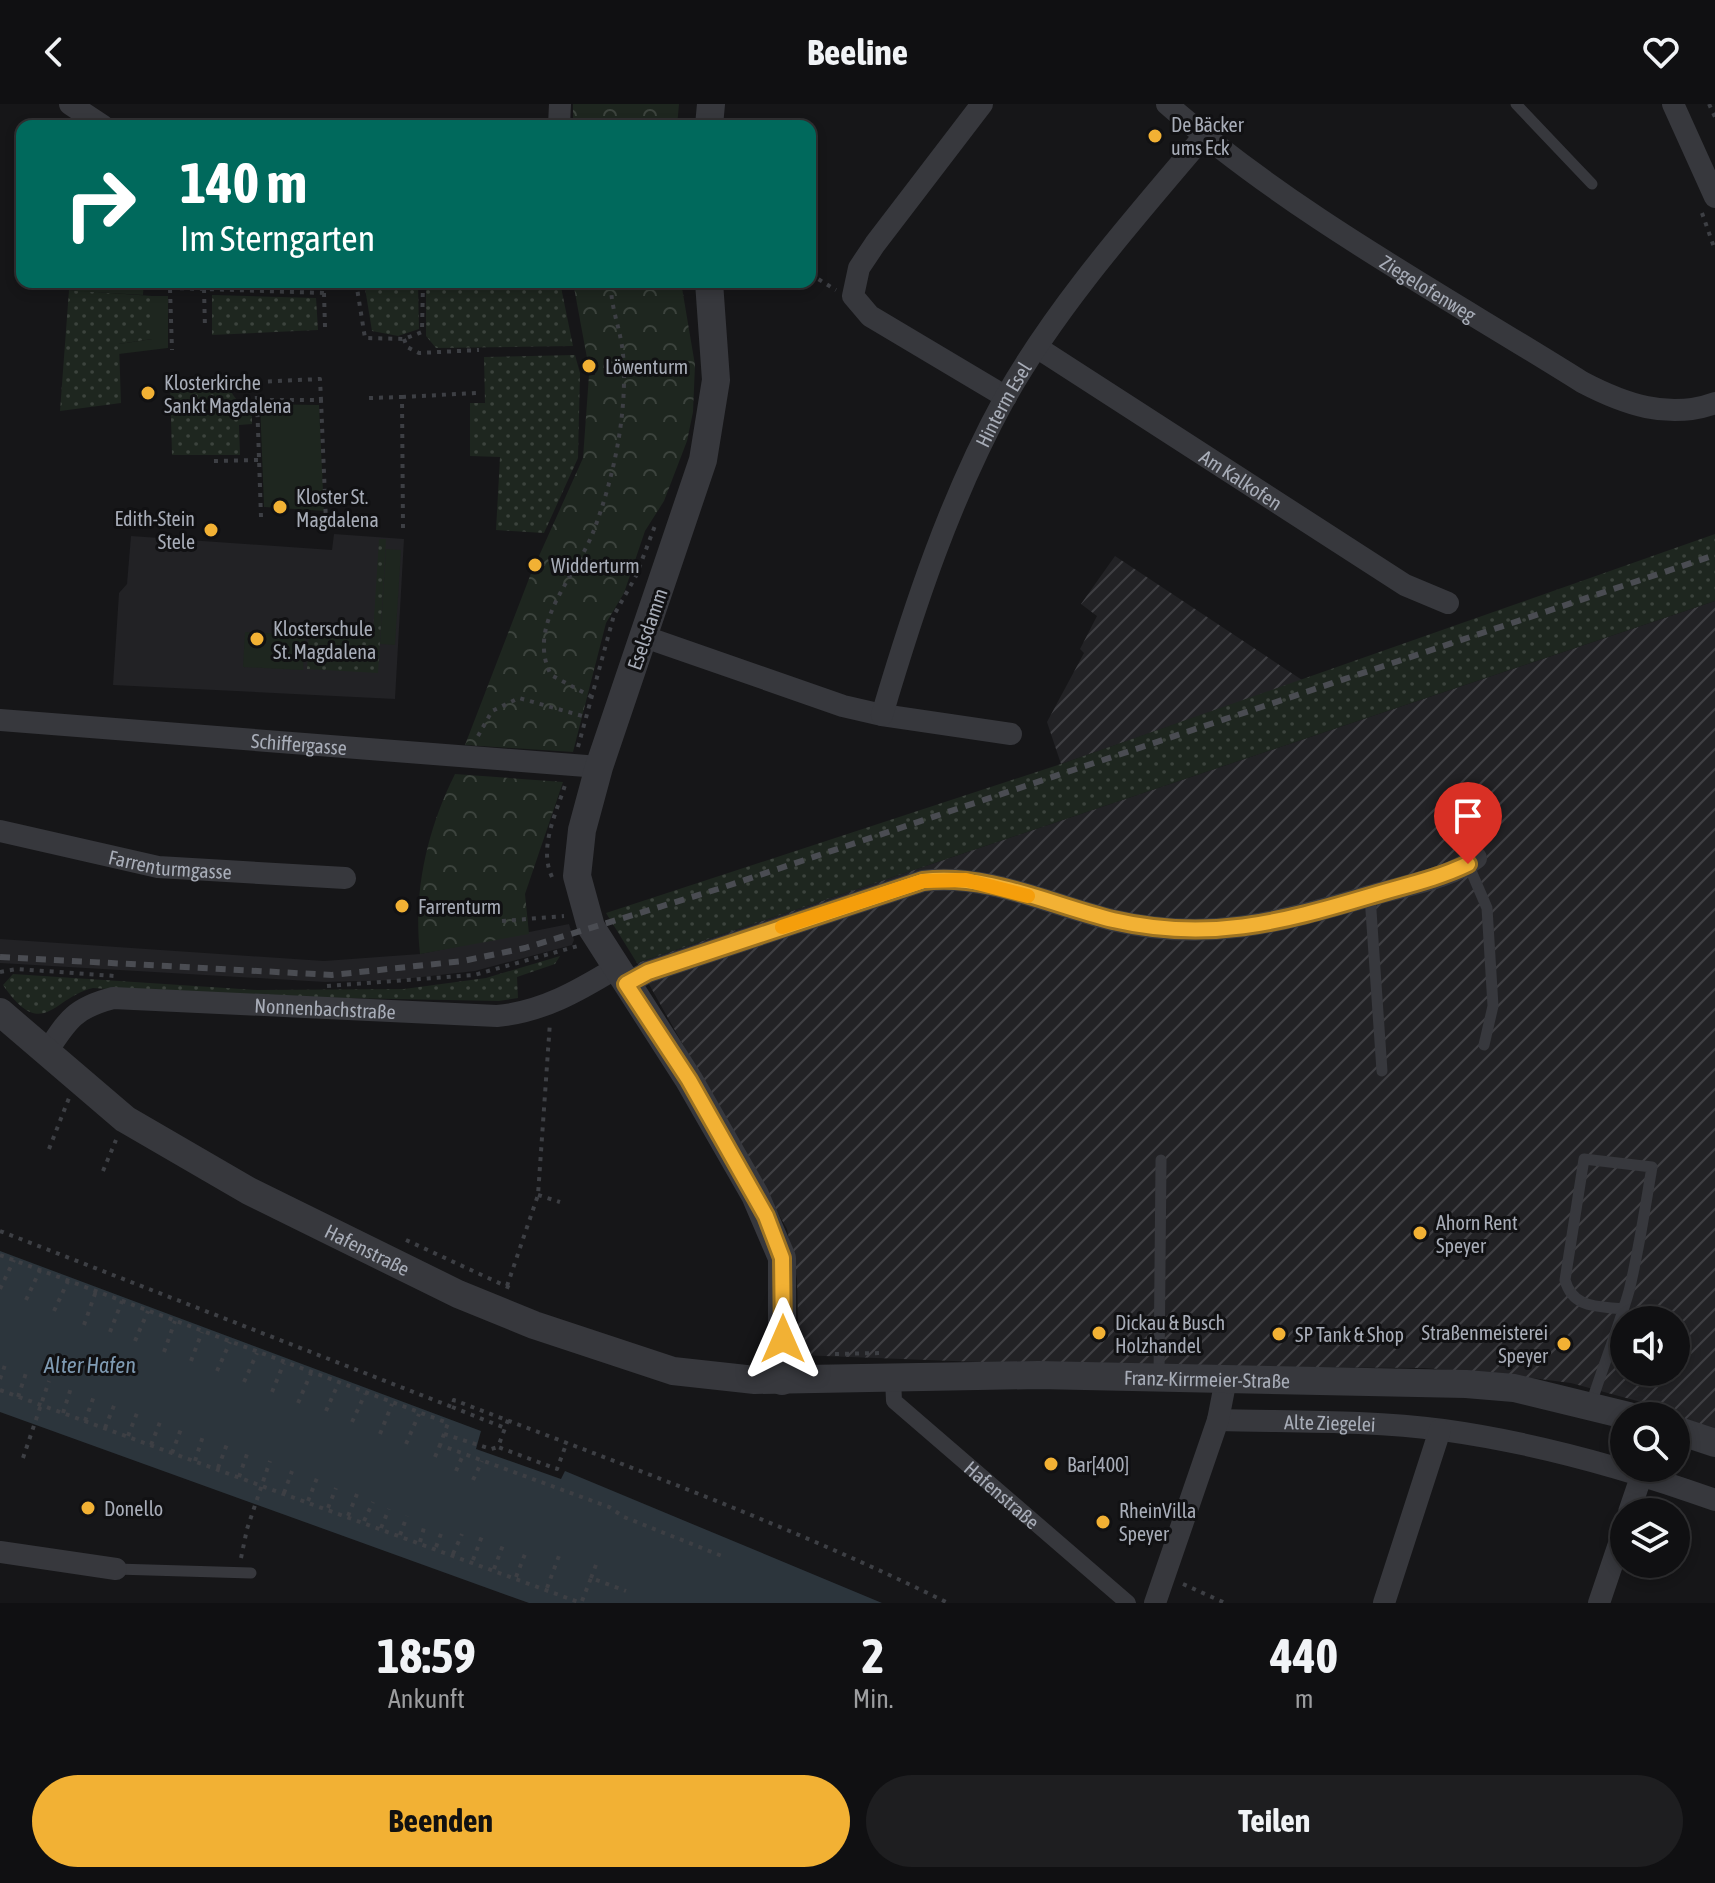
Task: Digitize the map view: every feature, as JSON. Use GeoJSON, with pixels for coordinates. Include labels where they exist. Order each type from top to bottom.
{"type":"FeatureCollection","features":[{"type":"Feature","properties":{"kind":"street"},"geometry":{"type":"LineString","coordinates":[[70,104],[94,120]]}},
{"type":"Feature","properties":{"kind":"street"},"geometry":{"type":"LineString","coordinates":[[982,104],[875,244],[859,268],[853,296],[870,316],[1006,397]]}},
{"type":"Feature","properties":{"kind":"street","name":"Ziegelofenweg"},"geometry":{"type":"LineString","coordinates":[[1167,104],[1204,136],[1335,227],[1614,399],[1643,408],[1676,411],[1715,403]]}},
{"type":"Feature","properties":{"kind":"street"},"geometry":{"type":"LineString","coordinates":[[1673,104],[1715,197]]}},
{"type":"Feature","properties":{"kind":"street","name":"Hinterm Esel"},"geometry":{"type":"LineString","coordinates":[[882,715],[934,556],[1006,397],[1038,348],[1127,230],[1204,136]]}},
{"type":"Feature","properties":{"kind":"street","name":"Eselsdamm"},"geometry":{"type":"LineString","coordinates":[[709,288],[716,380],[712,421],[703,460],[599,767],[578,854],[577,876],[585,910],[598,938],[696,1093],[755,1195],[777,1241],[782,1258],[782,1381]]}},
{"type":"Feature","properties":{"kind":"street","name":"Am Kalkofen"},"geometry":{"type":"LineString","coordinates":[[1038,348],[1405,585],[1448,603]]}},
{"type":"Feature","properties":{"kind":"street"},"geometry":{"type":"LineString","coordinates":[[645,637],[776,684],[882,715],[1011,734]]}},
{"type":"Feature","properties":{"kind":"street","name":"Schiffergasse"},"geometry":{"type":"LineString","coordinates":[[0,720],[599,767]]}},
{"type":"Feature","properties":{"kind":"street","name":"Farrenturmgasse"},"geometry":{"type":"LineString","coordinates":[[0,831],[158,867],[345,878]]}},
{"type":"Feature","properties":{"kind":"street","name":"Nonnenbachstraße"},"geometry":{"type":"LineString","coordinates":[[46,1053],[74,1014],[85,1006],[113,998],[497,1016],[523,1013],[621,976],[648,972],[902,887],[945,879],[995,887],[1112,920],[1179,931],[1251,928],[1370,896],[1472,861]]}},
{"type":"Feature","properties":{"kind":"street","name":"Hafenstraße"},"geometry":{"type":"LineString","coordinates":[[0,1012],[125,1119],[249,1191],[458,1294],[534,1325],[673,1371],[720,1378],[782,1381]]}},
{"type":"Feature","properties":{"kind":"street","name":"Franz-Kirrmeier-Straße"},"geometry":{"type":"LineString","coordinates":[[782,1381],[1159,1377],[1466,1384],[1514,1388],[1610,1410]]}},
{"type":"Feature","properties":{"kind":"street","name":"Hafenstraße"},"geometry":{"type":"LineString","coordinates":[[893,1378],[894,1401],[1128,1603]]}},
{"type":"Feature","properties":{"kind":"street"},"geometry":{"type":"LineString","coordinates":[[1155,1603],[1218,1420],[1226,1379]]}},
{"type":"Feature","properties":{"kind":"street","name":"Alte Ziegelei"},"geometry":{"type":"LineString","coordinates":[[1218,1420],[1440,1430],[1579,1456],[1610,1465]]}},
{"type":"Feature","properties":{"kind":"street"},"geometry":{"type":"LineString","coordinates":[[1384,1603],[1440,1430]]}},
{"type":"Feature","properties":{"kind":"street"},"geometry":{"type":"LineString","coordinates":[[1690,1435],[1715,1443]]}},
{"type":"Feature","properties":{"kind":"street","name":"Alte Ziegelei"},"geometry":{"type":"LineString","coordinates":[[1664,1482],[1715,1500]]}},
{"type":"Feature","properties":{"kind":"street"},"geometry":{"type":"LineString","coordinates":[[0,1552],[116,1569]]}},
{"type":"Feature","properties":{"kind":"street"},"geometry":{"type":"LineString","coordinates":[[1599,1603],[1610,1570]]}},
{"type":"Feature","properties":{"kind":"lane"},"geometry":{"type":"LineString","coordinates":[[1516,104],[1592,184]]}},
{"type":"Feature","properties":{"kind":"lane"},"geometry":{"type":"LineString","coordinates":[[1472,861],[1487,908],[1493,1006],[1484,1045]]}},
{"type":"Feature","properties":{"kind":"lane"},"geometry":{"type":"LineString","coordinates":[[1370,896],[1382,1071]]}},
{"type":"Feature","properties":{"kind":"lane"},"geometry":{"type":"LineString","coordinates":[[1584,1159],[1652,1167],[1623,1309],[1580,1303],[1569,1293],[1565,1280],[1584,1159]]}},
{"type":"Feature","properties":{"kind":"lane"},"geometry":{"type":"LineString","coordinates":[[1159,1377],[1161,1160]]}},
{"type":"Feature","properties":{"kind":"lane"},"geometry":{"type":"LineString","coordinates":[[1591,1405],[1610,1348]]}},
{"type":"Feature","properties":{"kind":"lane"},"geometry":{"type":"LineString","coordinates":[[116,1569],[245,1573]]}},
{"type":"Feature","properties":{"kind":"path"},"geometry":{"type":"LineString","coordinates":[[1709,104],[1715,117]]}},
{"type":"Feature","properties":{"kind":"path"},"geometry":{"type":"LineString","coordinates":[[816,277],[853,296]]}},
{"type":"Feature","properties":{"kind":"path"},"geometry":{"type":"LineString","coordinates":[[158,288],[324,293]]}},
{"type":"Feature","properties":{"kind":"path"},"geometry":{"type":"LineString","coordinates":[[325,327],[324,293],[327,288]]}},
{"type":"Feature","properties":{"kind":"path"},"geometry":{"type":"LineString","coordinates":[[357,288],[365,338],[404,339],[422,332],[423,288]]}},
{"type":"Feature","properties":{"kind":"path"},"geometry":{"type":"LineString","coordinates":[[592,697],[551,675],[541,644],[555,606],[593,534],[613,461],[624,376],[612,288]]}},
{"type":"Feature","properties":{"kind":"path"},"geometry":{"type":"LineString","coordinates":[[170,289],[172,350]]}},
{"type":"Feature","properties":{"kind":"path"},"geometry":{"type":"LineString","coordinates":[[204,289],[205,328]]}},
{"type":"Feature","properties":{"kind":"path"},"geometry":{"type":"LineString","coordinates":[[404,339],[407,347],[419,353],[479,350]]}},
{"type":"Feature","properties":{"kind":"path"},"geometry":{"type":"LineString","coordinates":[[261,517],[256,382],[320,379],[326,522]]}},
{"type":"Feature","properties":{"kind":"path"},"geometry":{"type":"LineString","coordinates":[[369,398],[476,393]]}},
{"type":"Feature","properties":{"kind":"path"},"geometry":{"type":"LineString","coordinates":[[402,397],[403,528]]}},
{"type":"Feature","properties":{"kind":"path"},"geometry":{"type":"LineString","coordinates":[[257,400],[321,400]]}},
{"type":"Feature","properties":{"kind":"path"},"geometry":{"type":"LineString","coordinates":[[214,461],[259,460]]}},
{"type":"Feature","properties":{"kind":"path"},"geometry":{"type":"LineString","coordinates":[[471,756],[483,723],[509,701],[537,701],[586,717]]}},
{"type":"Feature","properties":{"kind":"path"},"geometry":{"type":"LineString","coordinates":[[502,921],[540,919],[585,910]]}},
{"type":"Feature","properties":{"kind":"path"},"geometry":{"type":"LineString","coordinates":[[314,986],[403,983],[474,975],[560,953],[598,938]]}},
{"type":"Feature","properties":{"kind":"path"},"geometry":{"type":"LineString","coordinates":[[0,972],[17,969],[125,977]]}},
{"type":"Feature","properties":{"kind":"path"},"geometry":{"type":"LineString","coordinates":[[507,1286],[538,1195],[551,1004]]}},
{"type":"Feature","properties":{"kind":"path"},"geometry":{"type":"LineString","coordinates":[[49,1149],[76,1079]]}},
{"type":"Feature","properties":{"kind":"path"},"geometry":{"type":"LineString","coordinates":[[538,1195],[560,1202]]}},
{"type":"Feature","properties":{"kind":"path"},"geometry":{"type":"LineString","coordinates":[[0,1231],[505,1428]]}},
{"type":"Feature","properties":{"kind":"path"},"geometry":{"type":"LineString","coordinates":[[396,1235],[517,1291]]}},
{"type":"Feature","properties":{"kind":"path"},"geometry":{"type":"LineString","coordinates":[[0,1255],[448,1423],[435,1457]]}},
{"type":"Feature","properties":{"kind":"path"},"geometry":{"type":"LineString","coordinates":[[0,1289],[14,1260]]}},
{"type":"Feature","properties":{"kind":"path"},"geometry":{"type":"LineString","coordinates":[[26,1300],[40,1270]]}},
{"type":"Feature","properties":{"kind":"path"},"geometry":{"type":"LineString","coordinates":[[54,1311],[68,1281]]}},
{"type":"Feature","properties":{"kind":"path"},"geometry":{"type":"LineString","coordinates":[[84,1325],[96,1291]]}},
{"type":"Feature","properties":{"kind":"path"},"geometry":{"type":"LineString","coordinates":[[110,1332],[122,1301]]}},
{"type":"Feature","properties":{"kind":"path"},"geometry":{"type":"LineString","coordinates":[[135,1341],[148,1311]]}},
{"type":"Feature","properties":{"kind":"path"},"geometry":{"type":"LineString","coordinates":[[164,1352],[175,1321]]}},
{"type":"Feature","properties":{"kind":"path"},"geometry":{"type":"LineString","coordinates":[[191,1361],[202,1332]]}},
{"type":"Feature","properties":{"kind":"path"},"geometry":{"type":"LineString","coordinates":[[217,1371],[230,1342]]}},
{"type":"Feature","properties":{"kind":"path"},"geometry":{"type":"LineString","coordinates":[[244,1382],[257,1353]]}},
{"type":"Feature","properties":{"kind":"path"},"geometry":{"type":"LineString","coordinates":[[272,1392],[284,1363]]}},
{"type":"Feature","properties":{"kind":"path"},"geometry":{"type":"LineString","coordinates":[[0,1379],[5,1365]]}},
{"type":"Feature","properties":{"kind":"path"},"geometry":{"type":"LineString","coordinates":[[18,1397],[26,1373]]}},
{"type":"Feature","properties":{"kind":"path"},"geometry":{"type":"LineString","coordinates":[[298,1403],[311,1373]]}},
{"type":"Feature","properties":{"kind":"path"},"geometry":{"type":"LineString","coordinates":[[23,1458],[49,1381]]}},
{"type":"Feature","properties":{"kind":"path"},"geometry":{"type":"LineString","coordinates":[[326,1411],[338,1383]]}},
{"type":"Feature","properties":{"kind":"path"},"geometry":{"type":"LineString","coordinates":[[63,1413],[71,1388]]}},
{"type":"Feature","properties":{"kind":"path"},"geometry":{"type":"LineString","coordinates":[[0,1390],[582,1602],[597,1562]]}},
{"type":"Feature","properties":{"kind":"path"},"geometry":{"type":"LineString","coordinates":[[352,1422],[365,1394]]}},
{"type":"Feature","properties":{"kind":"path"},"geometry":{"type":"LineString","coordinates":[[85,1421],[94,1396]]}},
{"type":"Feature","properties":{"kind":"path"},"geometry":{"type":"LineString","coordinates":[[453,1407],[454,1400],[843,1551],[948,1603]]}},
{"type":"Feature","properties":{"kind":"path"},"geometry":{"type":"LineString","coordinates":[[105,1428],[115,1403]]}},
{"type":"Feature","properties":{"kind":"path"},"geometry":{"type":"LineString","coordinates":[[380,1434],[392,1404]]}},
{"type":"Feature","properties":{"kind":"path"},"geometry":{"type":"LineString","coordinates":[[128,1436],[137,1413]]}},
{"type":"Feature","properties":{"kind":"path"},"geometry":{"type":"LineString","coordinates":[[406,1444],[419,1414]]}},
{"type":"Feature","properties":{"kind":"path"},"geometry":{"type":"LineString","coordinates":[[498,1447],[508,1420]]}},
{"type":"Feature","properties":{"kind":"path"},"geometry":{"type":"LineString","coordinates":[[151,1445],[160,1422]]}},
{"type":"Feature","properties":{"kind":"path"},"geometry":{"type":"LineString","coordinates":[[172,1453],[181,1429]]}},
{"type":"Feature","properties":{"kind":"path"},"geometry":{"type":"LineString","coordinates":[[444,1434],[491,1449],[498,1447],[557,1469],[567,1442]]}},
{"type":"Feature","properties":{"kind":"path"},"geometry":{"type":"LineString","coordinates":[[195,1461],[203,1436]]}},
{"type":"Feature","properties":{"kind":"path"},"geometry":{"type":"LineString","coordinates":[[218,1469],[227,1444]]}},
{"type":"Feature","properties":{"kind":"path"},"geometry":{"type":"LineString","coordinates":[[440,1445],[609,1507],[624,1517],[722,1556]]}},
{"type":"Feature","properties":{"kind":"path"},"geometry":{"type":"LineString","coordinates":[[239,1477],[247,1454]]}},
{"type":"Feature","properties":{"kind":"path"},"geometry":{"type":"LineString","coordinates":[[456,1471],[464,1454]]}},
{"type":"Feature","properties":{"kind":"path"},"geometry":{"type":"LineString","coordinates":[[245,1573],[247,1529],[270,1461]]}},
{"type":"Feature","properties":{"kind":"path"},"geometry":{"type":"LineString","coordinates":[[473,1480],[482,1461]]}},
{"type":"Feature","properties":{"kind":"path"},"geometry":{"type":"LineString","coordinates":[[284,1493],[292,1471]]}},
{"type":"Feature","properties":{"kind":"path"},"geometry":{"type":"LineString","coordinates":[[308,1501],[317,1478]]}},
{"type":"Feature","properties":{"kind":"path"},"geometry":{"type":"LineString","coordinates":[[328,1509],[336,1488]]}},
{"type":"Feature","properties":{"kind":"path"},"geometry":{"type":"LineString","coordinates":[[348,1516],[357,1494]]}},
{"type":"Feature","properties":{"kind":"path"},"geometry":{"type":"LineString","coordinates":[[364,1522],[373,1502]]}},
{"type":"Feature","properties":{"kind":"path"},"geometry":{"type":"LineString","coordinates":[[381,1528],[389,1509]]}},
{"type":"Feature","properties":{"kind":"path"},"geometry":{"type":"LineString","coordinates":[[400,1535],[407,1516]]}},
{"type":"Feature","properties":{"kind":"path"},"geometry":{"type":"LineString","coordinates":[[420,1542],[425,1524]]}},
{"type":"Feature","properties":{"kind":"path"},"geometry":{"type":"LineString","coordinates":[[435,1548],[442,1531]]}},
{"type":"Feature","properties":{"kind":"path"},"geometry":{"type":"LineString","coordinates":[[453,1554],[462,1534]]}},
{"type":"Feature","properties":{"kind":"path"},"geometry":{"type":"LineString","coordinates":[[472,1561],[482,1536]]}},
{"type":"Feature","properties":{"kind":"path"},"geometry":{"type":"LineString","coordinates":[[494,1569],[503,1545]]}},
{"type":"Feature","properties":{"kind":"path"},"geometry":{"type":"LineString","coordinates":[[547,1588],[560,1553]]}},
{"type":"Feature","properties":{"kind":"path"},"geometry":{"type":"LineString","coordinates":[[516,1577],[525,1554]]}},
{"type":"Feature","properties":{"kind":"path"},"geometry":{"type":"LineString","coordinates":[[591,1578],[626,1591]]}},
{"type":"Feature","properties":{"kind":"path"},"geometry":{"type":"LineString","coordinates":[[1165,1579],[1204,1591],[1225,1603]]}},
{"type":"Feature","properties":{"kind":"shaded area","name":"Klosterschule St. Magdalena"},"geometry":{"type":"Polygon","coordinates":[[[334,534],[404,539],[395,699],[113,685],[119,593],[127,584],[131,536],[332,550],[334,534]]]}},
{"type":"Feature","properties":{"kind":"shaded area"},"geometry":{"type":"Polygon","coordinates":[[[1115,556],[1302,680],[1061,764],[1047,722],[1084,653],[1080,649],[1097,616],[1081,604],[1115,556]]]}},
{"type":"Feature","properties":{"kind":"shaded area"},"geometry":{"type":"Polygon","coordinates":[[[1715,601],[1715,1431],[1690,1421],[1690,1402],[1641,1402],[1571,1383],[1492,1373],[1424,1368],[1082,1366],[799,1355],[797,1279],[787,1229],[637,963],[1715,601]]]}},
{"type":"Feature","properties":{"kind":"shaded area"},"geometry":{"type":"Polygon","coordinates":[[[569,924],[574,940],[572,945],[475,971],[395,980],[325,982],[0,963],[0,939],[324,961],[420,954],[569,924]]]}},
{"type":"Feature","properties":{"kind":"green space"},"geometry":{"type":"Polygon","coordinates":[[[573,104],[679,104],[678,120],[573,120],[573,104]]]}},
{"type":"Feature","properties":{"kind":"green space"},"geometry":{"type":"Polygon","coordinates":[[[75,288],[144,288],[143,295],[75,291],[75,288]]]}},
{"type":"Feature","properties":{"kind":"green space"},"geometry":{"type":"Polygon","coordinates":[[[365,288],[418,288],[419,329],[398,336],[372,331],[365,288]]]}},
{"type":"Feature","properties":{"kind":"green space"},"geometry":{"type":"Polygon","coordinates":[[[426,288],[561,288],[573,346],[436,348],[426,336],[426,288]]]}},
{"type":"Feature","properties":{"kind":"green space"},"geometry":{"type":"Polygon","coordinates":[[[574,288],[682,288],[695,365],[693,412],[687,441],[664,501],[645,531],[624,593],[606,623],[573,752],[465,745],[530,576],[583,458],[589,375],[595,375],[595,358],[587,358],[574,288]]]}},
{"type":"Feature","properties":{"kind":"green space"},"geometry":{"type":"Polygon","coordinates":[[[69,290],[152,296],[152,339],[119,344],[121,403],[60,411],[69,290]]]}},
{"type":"Feature","properties":{"kind":"green space"},"geometry":{"type":"Polygon","coordinates":[[[212,295],[316,298],[318,330],[212,335],[212,295]]]}},
{"type":"Feature","properties":{"kind":"green space"},"geometry":{"type":"Polygon","coordinates":[[[152,296],[168,296],[168,348],[119,354],[119,344],[152,339],[152,296]]]}},
{"type":"Feature","properties":{"kind":"green space"},"geometry":{"type":"Polygon","coordinates":[[[575,355],[580,373],[578,458],[544,533],[496,530],[500,457],[470,456],[470,403],[485,403],[484,357],[575,355]]]}},
{"type":"Feature","properties":{"kind":"green space"},"geometry":{"type":"Polygon","coordinates":[[[228,380],[236,398],[252,409],[252,424],[239,425],[240,455],[172,455],[170,382],[228,380]]]}},
{"type":"Feature","properties":{"kind":"green space"},"geometry":{"type":"Polygon","coordinates":[[[260,404],[319,405],[324,511],[264,507],[260,404]]]}},
{"type":"Feature","properties":{"kind":"green space"},"geometry":{"type":"Polygon","coordinates":[[[1715,534],[1715,601],[637,963],[606,913],[1061,764],[1715,534]]]}},
{"type":"Feature","properties":{"kind":"green space"},"geometry":{"type":"Polygon","coordinates":[[[379,539],[386,539],[378,673],[307,669],[309,630],[373,634],[379,539]]]}},
{"type":"Feature","properties":{"kind":"green space"},"geometry":{"type":"Polygon","coordinates":[[[386,549],[401,550],[395,645],[380,644],[386,549]]]}},
{"type":"Feature","properties":{"kind":"green space"},"geometry":{"type":"Polygon","coordinates":[[[245,632],[305,635],[303,670],[243,667],[245,632]]]}},
{"type":"Feature","properties":{"kind":"green space"},"geometry":{"type":"Polygon","coordinates":[[[455,774],[563,782],[525,894],[529,934],[420,954],[419,908],[424,862],[437,817],[455,774]]]}},
{"type":"Feature","properties":{"kind":"green space"},"geometry":{"type":"Polygon","coordinates":[[[560,956],[555,964],[517,977],[518,998],[499,1001],[194,995],[93,988],[39,1014],[28,1011],[3,985],[13,974],[257,990],[404,989],[486,978],[560,956]]]}},
{"type":"Feature","properties":{"kind":"water","name":"Alter Hafen"},"geometry":{"type":"Polygon","coordinates":[[[0,1251],[481,1431],[476,1449],[561,1479],[565,1471],[882,1603],[529,1603],[0,1412],[0,1251]]]}},
{"type":"Feature","properties":{"kind":"railway"},"geometry":{"type":"LineString","coordinates":[[0,957],[332,975],[463,961],[525,948],[718,889],[1715,555]]}},
{"type":"Feature","properties":{"kind":"slow traffic"},"geometry":{"type":"LineString","coordinates":[[782,927],[923,881],[966,880],[1028,896]]}},
{"type":"Feature","properties":{"kind":"place","name":"De Bäcker ums Eck"},"geometry":{"type":"Point","coordinates":[1155,136]}},
{"type":"Feature","properties":{"kind":"place","name":"Löwenturm"},"geometry":{"type":"Point","coordinates":[589,366]}},
{"type":"Feature","properties":{"kind":"place","name":"Klosterkirche Sankt Magdalena"},"geometry":{"type":"Point","coordinates":[148,393]}},
{"type":"Feature","properties":{"kind":"place","name":"Kloster St. Magdalena"},"geometry":{"type":"Point","coordinates":[280,507]}},
{"type":"Feature","properties":{"kind":"place","name":"Edith-Stein Stele"},"geometry":{"type":"Point","coordinates":[211,530]}},
{"type":"Feature","properties":{"kind":"place","name":"Widderturm"},"geometry":{"type":"Point","coordinates":[535,565]}},
{"type":"Feature","properties":{"kind":"place","name":"Klosterschule St. Magdalena"},"geometry":{"type":"Point","coordinates":[257,639]}},
{"type":"Feature","properties":{"kind":"place","name":"Farrenturm"},"geometry":{"type":"Point","coordinates":[402,906]}},
{"type":"Feature","properties":{"kind":"place","name":"Ahorn Rent Speyer"},"geometry":{"type":"Point","coordinates":[1420,1233]}},
{"type":"Feature","properties":{"kind":"place","name":"Dickau & Busch Holzhandel"},"geometry":{"type":"Point","coordinates":[1099,1333]}},
{"type":"Feature","properties":{"kind":"place","name":"SP Tank & Shop"},"geometry":{"type":"Point","coordinates":[1279,1334]}},
{"type":"Feature","properties":{"kind":"place","name":"Straßenmeisterei Speyer"},"geometry":{"type":"Point","coordinates":[1564,1344]}},
{"type":"Feature","properties":{"kind":"place","name":"Bar[400]"},"geometry":{"type":"Point","coordinates":[1051,1464]}},
{"type":"Feature","properties":{"kind":"place","name":"Donello"},"geometry":{"type":"Point","coordinates":[88,1508]}},
{"type":"Feature","properties":{"kind":"place","name":"RheinVilla Speyer"},"geometry":{"type":"Point","coordinates":[1103,1522]}},
{"type":"Feature","properties":{"kind":"route"},"geometry":{"type":"LineString","coordinates":[[783,1339],[782,1258],[766,1216],[689,1080],[626,984],[648,972],[923,881],[966,880],[1146,927],[1216,931],[1251,928],[1297,918],[1451,872],[1468,864]]}}]}
